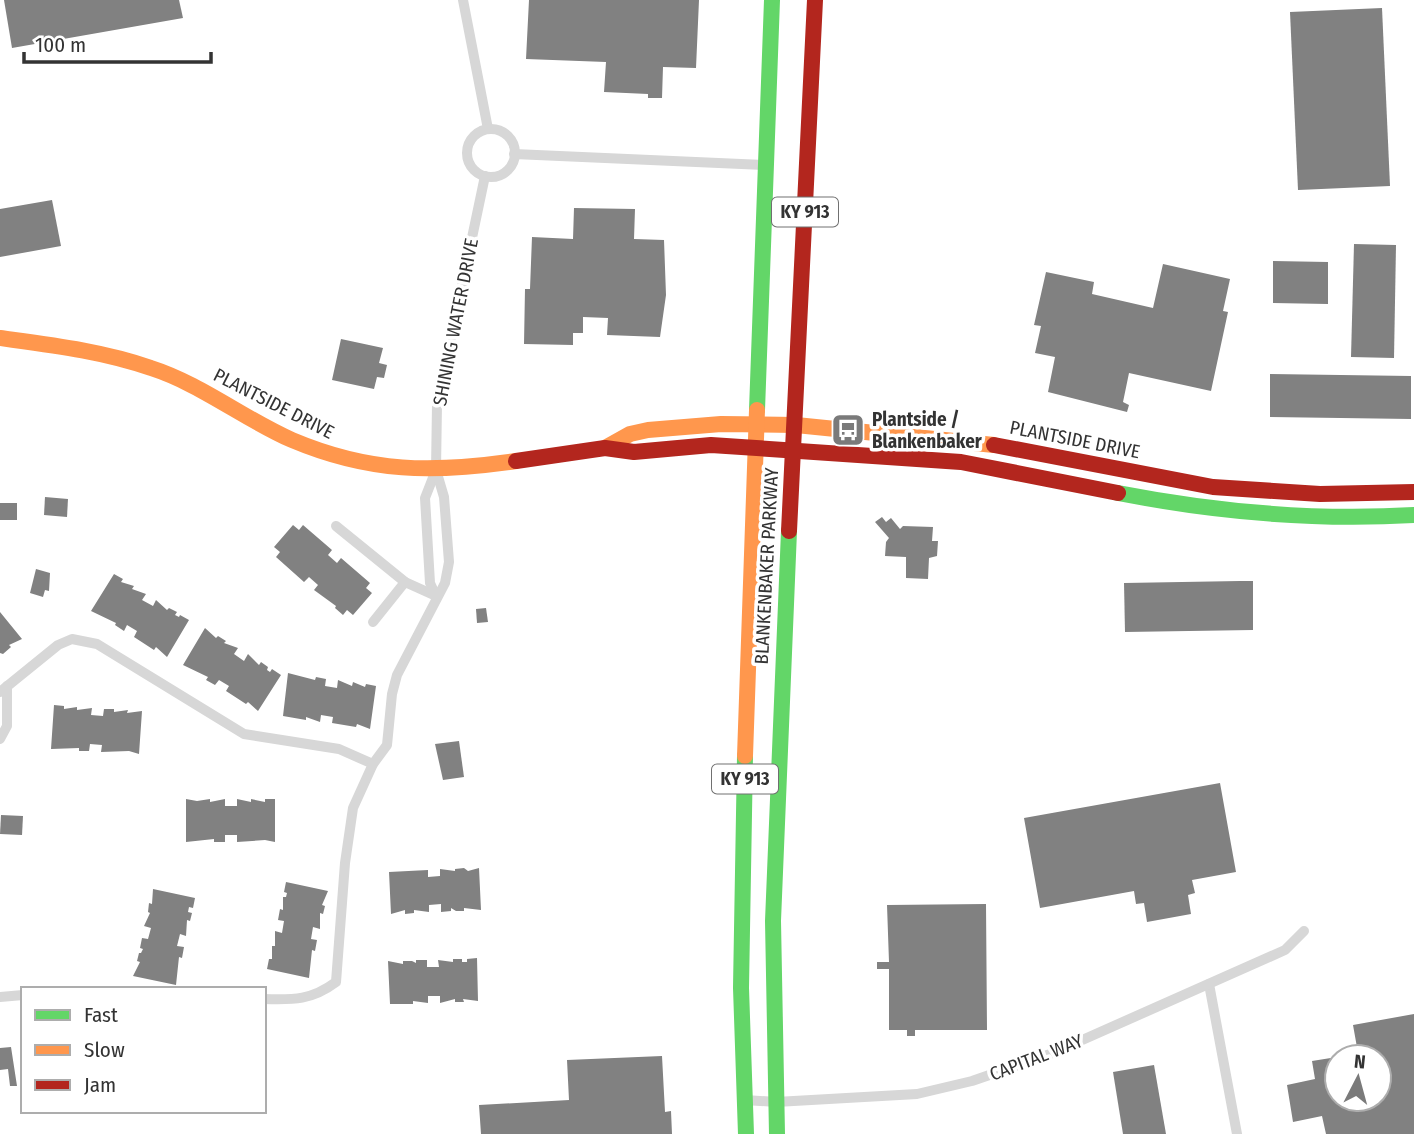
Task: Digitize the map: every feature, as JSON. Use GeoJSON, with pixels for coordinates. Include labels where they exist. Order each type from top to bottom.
{"type":"FeatureCollection","features":[{"type":"Feature","properties":{"kind":"street"},"geometry":{"type":"LineString","coordinates":[[463,0],[488,130]]}},
{"type":"Feature","properties":{"kind":"street","name":"BLANKENBAKER PARKWAY"},"geometry":{"type":"LineString","coordinates":[[746,1134],[741,853],[772,0]]}},
{"type":"Feature","properties":{"kind":"street","name":"BLANKENBAKER PARKWAY"},"geometry":{"type":"LineString","coordinates":[[777,1134],[773,921],[785,575],[796,425],[815,0]]}},
{"type":"Feature","properties":{"kind":"street"},"geometry":{"type":"LineString","coordinates":[[488,130],[496,130],[509,138],[514,154],[511,165],[502,173],[485,176],[471,167],[467,151],[473,137],[488,130]]}},
{"type":"Feature","properties":{"kind":"street"},"geometry":{"type":"LineString","coordinates":[[514,154],[766,165]]}},
{"type":"Feature","properties":{"kind":"street","name":"SHINING WATER DRIVE"},"geometry":{"type":"LineString","coordinates":[[266,999],[302,1000],[320,994],[337,982],[348,834],[353,808],[373,764],[387,745],[391,694],[397,675],[445,583],[449,562],[444,497],[436,470],[437,404],[485,176]]}},
{"type":"Feature","properties":{"kind":"street","name":"PLANTSIDE DRIVE"},"geometry":{"type":"LineString","coordinates":[[4,341],[79,349],[152,368],[222,400],[291,439],[357,463],[436,470],[605,448],[634,453],[711,445],[961,462],[1190,505],[1268,515],[1349,519],[1414,515]]}},
{"type":"Feature","properties":{"kind":"street","name":"PLANTSIDE DRIVE"},"geometry":{"type":"LineString","coordinates":[[605,448],[630,434],[648,430],[757,424],[796,425],[985,443],[1246,490],[1320,494],[1414,492]]}},
{"type":"Feature","properties":{"kind":"street"},"geometry":{"type":"LineString","coordinates":[[1097,488],[1102,465]]}},
{"type":"Feature","properties":{"kind":"street","name":"SHINING WATER DRIVE"},"geometry":{"type":"LineString","coordinates":[[436,470],[425,498],[430,583],[436,596]]}},
{"type":"Feature","properties":{"kind":"street"},"geometry":{"type":"LineString","coordinates":[[336,526],[405,582],[436,596]]}},
{"type":"Feature","properties":{"kind":"street"},"geometry":{"type":"LineString","coordinates":[[373,622],[405,582]]}},
{"type":"Feature","properties":{"kind":"street"},"geometry":{"type":"LineString","coordinates":[[0,739],[8,726],[4,689],[58,645],[72,639],[97,644],[244,734],[339,749],[373,764]]}},
{"type":"Feature","properties":{"kind":"street","name":"CAPITAL WAY"},"geometry":{"type":"LineString","coordinates":[[745,1100],[776,1102],[917,1094],[972,1081],[1053,1053],[1285,950],[1304,931]]}},
{"type":"Feature","properties":{"kind":"street"},"geometry":{"type":"LineString","coordinates":[[1209,984],[1237,1134]]}},
{"type":"Feature","properties":{"kind":"street"},"geometry":{"type":"LineString","coordinates":[[0,997],[21,995]]}},
{"type":"Feature","properties":{"kind":"building"},"geometry":{"type":"Polygon","coordinates":[[[4,0],[179,0],[183,18],[12,48],[4,0]]]}},
{"type":"Feature","properties":{"kind":"building"},"geometry":{"type":"Polygon","coordinates":[[[529,0],[699,0],[696,68],[663,67],[662,98],[648,98],[648,94],[604,92],[606,62],[526,59],[529,0]]]}},
{"type":"Feature","properties":{"kind":"building"},"geometry":{"type":"Polygon","coordinates":[[[1382,8],[1390,186],[1298,190],[1290,12],[1382,8]]]}},
{"type":"Feature","properties":{"kind":"building"},"geometry":{"type":"Polygon","coordinates":[[[52,200],[61,246],[0,257],[0,209],[52,200]]]}},
{"type":"Feature","properties":{"kind":"building"},"geometry":{"type":"Polygon","coordinates":[[[574,208],[635,209],[634,239],[664,240],[666,295],[660,337],[607,335],[608,318],[583,317],[583,333],[573,333],[573,345],[524,344],[525,289],[530,289],[532,237],[573,239],[574,208]]]}},
{"type":"Feature","properties":{"kind":"building"},"geometry":{"type":"Polygon","coordinates":[[[1354,244],[1396,245],[1394,358],[1351,357],[1354,244]]]}},
{"type":"Feature","properties":{"kind":"building"},"geometry":{"type":"Polygon","coordinates":[[[1273,261],[1328,262],[1328,304],[1273,303],[1273,261]]]}},
{"type":"Feature","properties":{"kind":"building"},"geometry":{"type":"Polygon","coordinates":[[[1163,264],[1230,279],[1223,311],[1228,312],[1211,391],[1129,373],[1123,402],[1129,405],[1127,412],[1048,392],[1055,357],[1035,353],[1041,326],[1034,325],[1046,272],[1094,282],[1092,294],[1153,308],[1163,264]]]}},
{"type":"Feature","properties":{"kind":"building"},"geometry":{"type":"Polygon","coordinates":[[[341,339],[383,348],[379,363],[387,365],[384,378],[377,377],[374,389],[332,380],[341,339]]]}},
{"type":"Feature","properties":{"kind":"building"},"geometry":{"type":"Polygon","coordinates":[[[1270,374],[1411,376],[1411,419],[1270,417],[1270,374]]]}},
{"type":"Feature","properties":{"kind":"building"},"geometry":{"type":"Polygon","coordinates":[[[45,497],[68,499],[67,517],[44,515],[45,497]]]}},
{"type":"Feature","properties":{"kind":"building"},"geometry":{"type":"Polygon","coordinates":[[[0,503],[17,503],[17,520],[0,520],[0,503]]]}},
{"type":"Feature","properties":{"kind":"building"},"geometry":{"type":"Polygon","coordinates":[[[882,517],[886,522],[891,518],[900,529],[903,526],[933,527],[932,541],[938,541],[937,556],[929,558],[928,579],[906,578],[906,557],[885,556],[889,538],[875,522],[882,517]]]}},
{"type":"Feature","properties":{"kind":"building"},"geometry":{"type":"Polygon","coordinates":[[[293,525],[299,530],[303,525],[332,550],[328,555],[337,563],[341,558],[370,583],[366,588],[372,593],[353,615],[347,610],[343,615],[336,606],[314,590],[318,585],[309,577],[304,582],[276,557],[280,552],[274,547],[293,525]]]}},
{"type":"Feature","properties":{"kind":"building"},"geometry":{"type":"Polygon","coordinates":[[[36,569],[50,573],[49,591],[45,590],[43,597],[30,593],[36,569]]]}},
{"type":"Feature","properties":{"kind":"building"},"geometry":{"type":"Polygon","coordinates":[[[114,574],[123,579],[121,582],[134,586],[132,589],[146,594],[142,600],[153,606],[156,600],[167,610],[169,608],[177,612],[175,615],[189,620],[167,657],[156,647],[154,650],[134,637],[137,631],[127,625],[124,631],[115,625],[116,623],[91,611],[114,574]]]}},
{"type":"Feature","properties":{"kind":"building"},"geometry":{"type":"Polygon","coordinates":[[[1253,581],[1253,630],[1125,632],[1124,583],[1253,581]]]}},
{"type":"Feature","properties":{"kind":"building"},"geometry":{"type":"Polygon","coordinates":[[[486,608],[488,622],[477,623],[476,609],[486,608]]]}},
{"type":"Feature","properties":{"kind":"building"},"geometry":{"type":"Polygon","coordinates":[[[0,612],[22,639],[9,645],[11,647],[3,654],[0,653],[0,612]]]}},
{"type":"Feature","properties":{"kind":"building"},"geometry":{"type":"Polygon","coordinates":[[[205,628],[216,638],[218,636],[226,641],[224,643],[238,648],[234,654],[244,661],[248,654],[259,665],[261,662],[268,667],[270,672],[272,669],[281,675],[258,711],[248,702],[246,704],[226,691],[229,686],[219,680],[215,685],[206,680],[208,677],[183,665],[205,628]]]}},
{"type":"Feature","properties":{"kind":"building"},"geometry":{"type":"Polygon","coordinates":[[[288,673],[315,680],[316,677],[326,679],[325,686],[337,688],[338,680],[352,686],[353,682],[365,687],[366,684],[376,686],[370,729],[357,724],[356,727],[332,723],[333,717],[321,715],[320,722],[306,717],[306,720],[283,716],[288,673]]]}},
{"type":"Feature","properties":{"kind":"building"},"geometry":{"type":"Polygon","coordinates":[[[54,705],[64,706],[64,709],[92,708],[91,715],[103,716],[104,709],[114,709],[114,712],[128,710],[127,713],[142,711],[139,754],[129,751],[101,752],[102,745],[90,744],[89,751],[79,751],[79,748],[51,749],[54,705]]]}},
{"type":"Feature","properties":{"kind":"building"},"geometry":{"type":"Polygon","coordinates":[[[459,741],[464,777],[443,780],[435,744],[459,741]]]}},
{"type":"Feature","properties":{"kind":"building"},"geometry":{"type":"Polygon","coordinates":[[[1220,783],[1236,872],[1192,880],[1195,893],[1188,895],[1191,914],[1147,922],[1144,903],[1136,904],[1134,891],[1040,908],[1024,818],[1220,783]]]}},
{"type":"Feature","properties":{"kind":"building"},"geometry":{"type":"Polygon","coordinates":[[[186,799],[210,799],[210,802],[225,799],[225,806],[237,806],[237,799],[265,802],[265,799],[275,799],[275,842],[237,842],[237,835],[225,835],[225,842],[214,842],[214,839],[186,842],[186,799]]]}},
{"type":"Feature","properties":{"kind":"building"},"geometry":{"type":"Polygon","coordinates":[[[1,815],[23,816],[22,835],[0,834],[1,815]]]}},
{"type":"Feature","properties":{"kind":"building"},"geometry":{"type":"Polygon","coordinates":[[[464,868],[468,871],[479,868],[481,910],[464,908],[464,911],[456,911],[451,908],[451,911],[441,912],[441,904],[429,905],[429,912],[414,910],[414,913],[405,914],[405,910],[391,914],[389,872],[428,870],[428,877],[440,876],[440,869],[455,871],[464,868]]]}},
{"type":"Feature","properties":{"kind":"building"},"geometry":{"type":"Polygon","coordinates":[[[286,882],[328,891],[322,905],[325,906],[323,914],[320,913],[320,929],[313,927],[311,939],[317,940],[315,951],[312,950],[309,978],[267,969],[269,959],[272,959],[272,946],[275,946],[275,931],[282,933],[284,921],[278,920],[280,909],[283,910],[283,897],[286,897],[287,893],[284,892],[286,882]]]}},
{"type":"Feature","properties":{"kind":"building"},"geometry":{"type":"Polygon","coordinates":[[[153,889],[195,898],[193,908],[189,907],[188,912],[192,913],[190,921],[187,920],[186,936],[180,934],[177,946],[184,947],[182,958],[179,957],[176,985],[133,976],[140,962],[137,961],[143,949],[140,948],[142,938],[148,939],[151,928],[144,926],[150,913],[149,903],[152,904],[153,889]]]}},
{"type":"Feature","properties":{"kind":"building"},"geometry":{"type":"Polygon","coordinates":[[[986,904],[987,1030],[915,1030],[915,1036],[907,1036],[907,1030],[889,1030],[889,969],[877,969],[877,962],[889,962],[887,905],[986,904]]]}},
{"type":"Feature","properties":{"kind":"building"},"geometry":{"type":"Polygon","coordinates":[[[477,958],[478,1001],[463,999],[464,1002],[455,1002],[455,999],[440,1003],[440,996],[428,996],[428,1003],[413,1001],[413,1004],[390,1004],[388,961],[403,964],[403,961],[416,963],[416,960],[427,960],[427,967],[439,967],[438,960],[453,962],[453,959],[462,959],[462,962],[467,962],[467,959],[477,958]]]}},
{"type":"Feature","properties":{"kind":"building"},"geometry":{"type":"Polygon","coordinates":[[[1414,1014],[1414,1134],[1326,1134],[1322,1116],[1293,1122],[1287,1085],[1315,1079],[1312,1061],[1323,1059],[1323,1113],[1393,1113],[1393,1043],[1356,1043],[1353,1025],[1414,1014]]]}},
{"type":"Feature","properties":{"kind":"building"},"geometry":{"type":"Polygon","coordinates":[[[11,1047],[17,1086],[10,1086],[8,1069],[0,1070],[0,1048],[11,1047]]]}},
{"type":"Feature","properties":{"kind":"building"},"geometry":{"type":"Polygon","coordinates":[[[662,1056],[665,1112],[671,1111],[672,1134],[481,1134],[479,1105],[569,1100],[567,1060],[662,1056]]]}},
{"type":"Feature","properties":{"kind":"building"},"geometry":{"type":"Polygon","coordinates":[[[1154,1065],[1166,1134],[1123,1134],[1113,1072],[1154,1065]]]}},
{"type":"Feature","properties":{"kind":"traffic: fast"},"geometry":{"type":"LineString","coordinates":[[757,410],[772,0]]}},
{"type":"Feature","properties":{"kind":"traffic: fast"},"geometry":{"type":"LineString","coordinates":[[1118,493],[1228,510],[1302,516],[1414,515]]}},
{"type":"Feature","properties":{"kind":"traffic: fast"},"geometry":{"type":"LineString","coordinates":[[777,1134],[773,921],[789,531]]}},
{"type":"Feature","properties":{"kind":"traffic: fast"},"geometry":{"type":"LineString","coordinates":[[745,756],[741,988],[746,1134]]}},
{"type":"Feature","properties":{"kind":"traffic: slow"},"geometry":{"type":"LineString","coordinates":[[0,338],[95,353],[151,368],[205,392],[292,440],[348,459],[429,468],[516,461]]}},
{"type":"Feature","properties":{"kind":"traffic: slow"},"geometry":{"type":"LineString","coordinates":[[745,756],[757,410]]}},
{"type":"Feature","properties":{"kind":"traffic: slow"},"geometry":{"type":"LineString","coordinates":[[605,448],[630,434],[648,430],[721,424],[796,425],[994,445]]}},
{"type":"Feature","properties":{"kind":"traffic: jam"},"geometry":{"type":"LineString","coordinates":[[789,531],[815,0]]}},
{"type":"Feature","properties":{"kind":"traffic: jam"},"geometry":{"type":"LineString","coordinates":[[516,461],[605,448],[634,452],[711,445],[961,462],[1118,493]]}},
{"type":"Feature","properties":{"kind":"traffic: jam"},"geometry":{"type":"LineString","coordinates":[[994,445],[1213,487],[1320,494],[1414,492]]}},
{"type":"Feature","properties":{"kind":"place","name":"Plantside / Blankenbaker"},"geometry":{"type":"Point","coordinates":[848,430]}}]}
